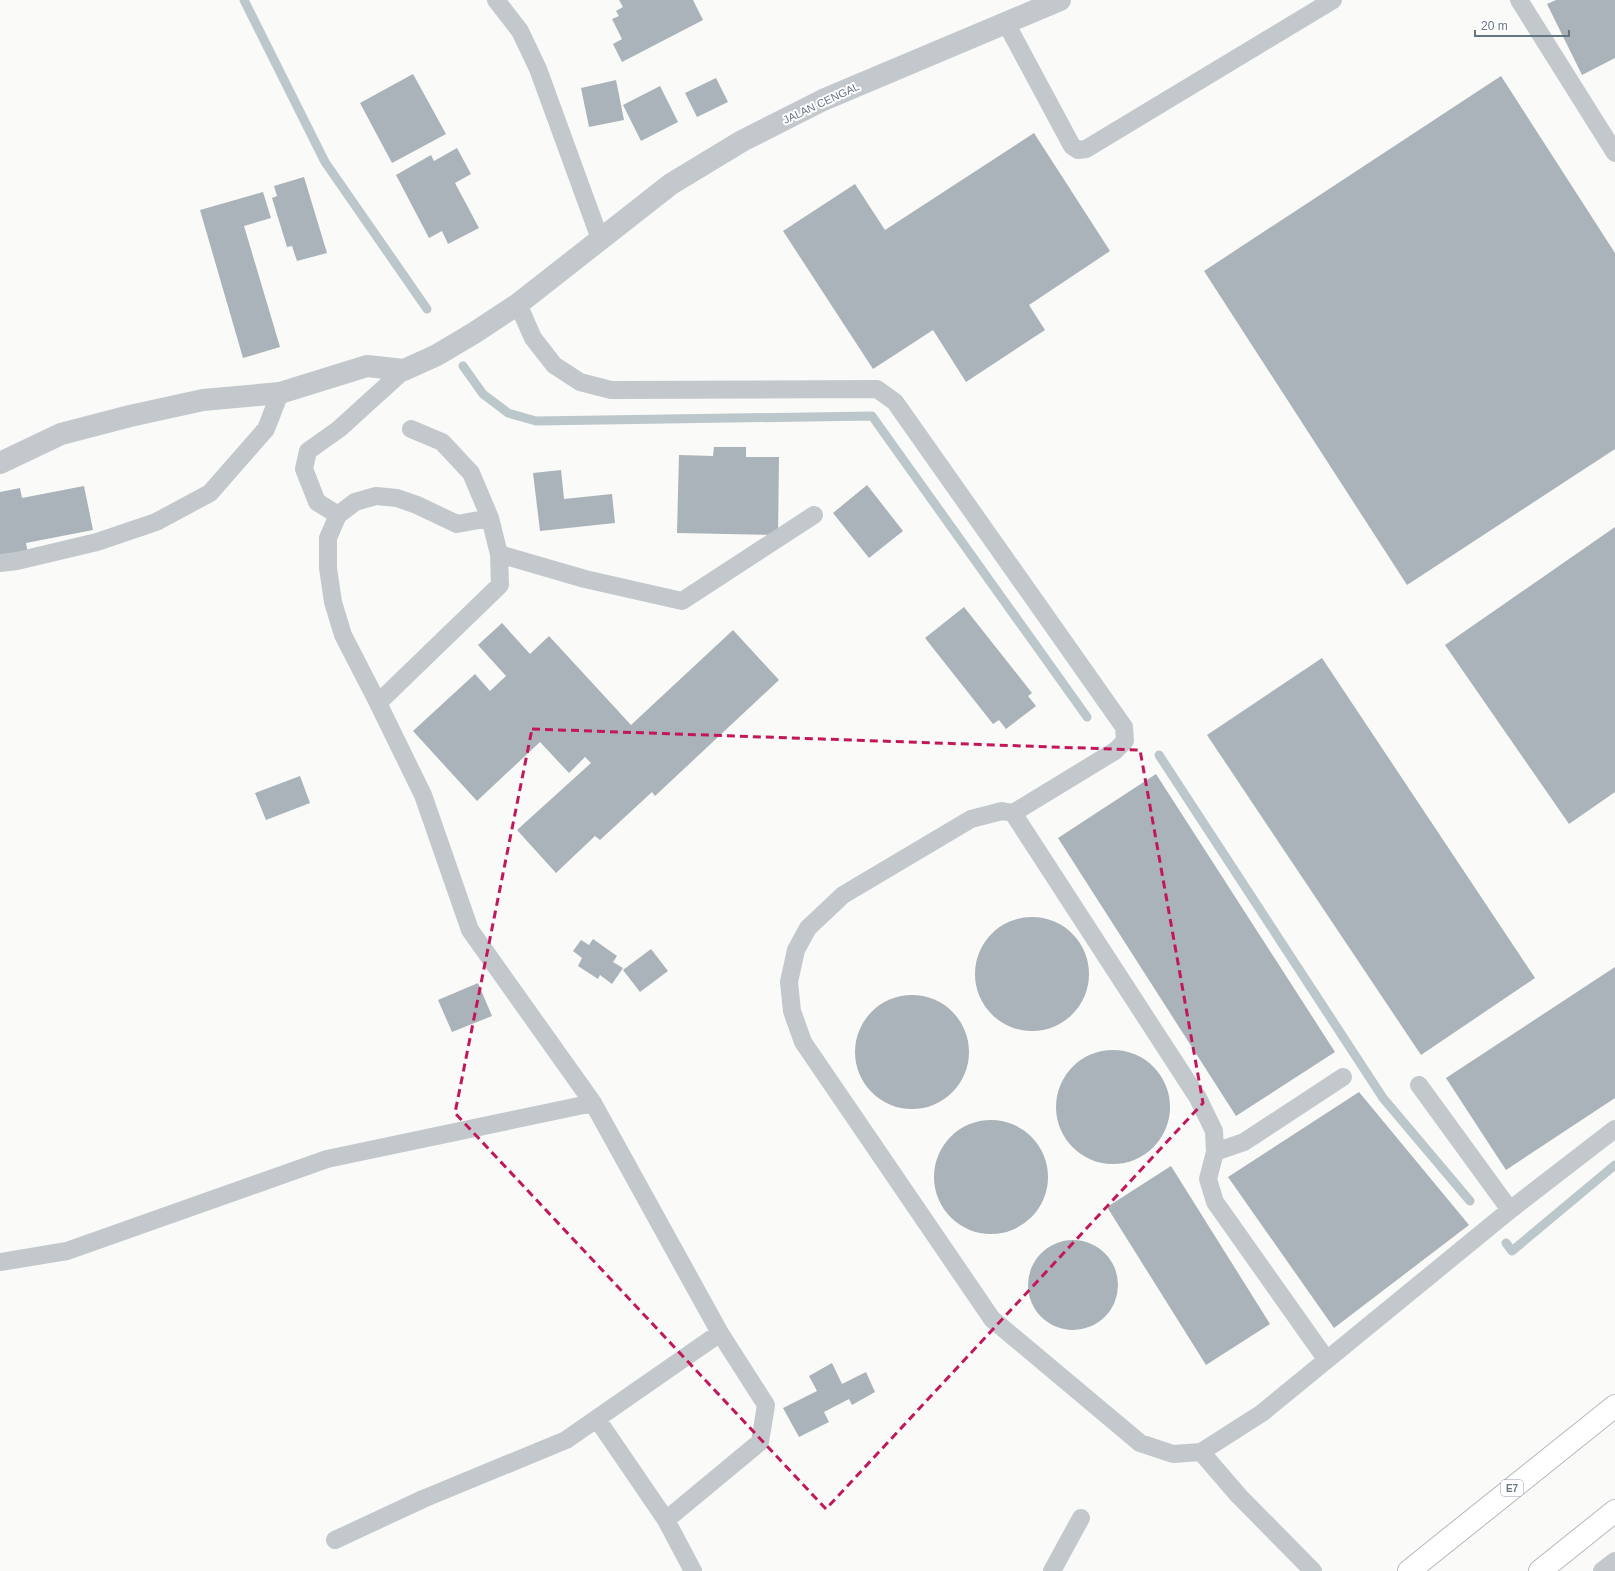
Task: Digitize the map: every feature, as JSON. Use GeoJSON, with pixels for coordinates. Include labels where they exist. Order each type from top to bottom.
{"type":"FeatureCollection","features":[{"type":"Feature","properties":{"kind":"highway","name":"E7"},"geometry":{"type":"LineString","coordinates":[[1409,1571],[1615,1406]]}},
{"type":"Feature","properties":{"kind":"highway"},"geometry":{"type":"LineString","coordinates":[[1540,1571],[1615,1511]]}},
{"type":"Feature","properties":{"kind":"street","name":"JALAN CENGAL"},"geometry":{"type":"LineString","coordinates":[[404,370],[444,351],[518,304],[671,184],[742,141],[823,100],[1060,0]]}},
{"type":"Feature","properties":{"kind":"street"},"geometry":{"type":"LineString","coordinates":[[0,463],[61,434],[130,416],[203,400],[280,393],[367,366],[404,370]]}},
{"type":"Feature","properties":{"kind":"lane"},"geometry":{"type":"LineString","coordinates":[[496,0],[520,31],[538,69],[600,239]]}},
{"type":"Feature","properties":{"kind":"lane"},"geometry":{"type":"LineString","coordinates":[[1006,23],[1072,146],[1078,150],[1086,149],[1333,0]]}},
{"type":"Feature","properties":{"kind":"lane"},"geometry":{"type":"LineString","coordinates":[[1519,0],[1615,153]]}},
{"type":"Feature","properties":{"kind":"lane"},"geometry":{"type":"LineString","coordinates":[[518,304],[533,338],[554,365],[580,382],[611,390],[877,389],[895,402],[1124,727],[1125,741],[1115,751],[1013,813],[1002,811],[971,819],[843,895],[808,928],[796,950],[789,982],[792,1011],[802,1042],[992,1319],[1140,1443],[1173,1454],[1201,1452],[1262,1413],[1326,1359],[1510,1210],[1615,1129]]}},
{"type":"Feature","properties":{"kind":"lane"},"geometry":{"type":"LineString","coordinates":[[338,516],[317,502],[304,469],[308,451],[339,429],[404,370]]}},
{"type":"Feature","properties":{"kind":"lane"},"geometry":{"type":"LineString","coordinates":[[0,563],[98,542],[156,522],[210,493],[266,429],[280,393]]}},
{"type":"Feature","properties":{"kind":"lane"},"geometry":{"type":"LineString","coordinates":[[378,703],[500,585],[499,554],[490,518],[471,473],[442,442],[411,429]]}},
{"type":"Feature","properties":{"kind":"lane"},"geometry":{"type":"LineString","coordinates":[[490,518],[457,524],[417,505],[397,498],[376,496],[355,502],[338,516],[328,538],[328,568],[332,602],[343,635],[423,795],[470,930],[593,1103],[720,1333],[766,1405],[760,1442],[666,1520]]}},
{"type":"Feature","properties":{"kind":"lane"},"geometry":{"type":"LineString","coordinates":[[499,554],[586,579],[682,601],[814,515]]}},
{"type":"Feature","properties":{"kind":"lane"},"geometry":{"type":"LineString","coordinates":[[1013,813],[1198,1098],[1214,1131],[1215,1152],[1208,1179],[1215,1202],[1326,1359]]}},
{"type":"Feature","properties":{"kind":"lane"},"geometry":{"type":"LineString","coordinates":[[1215,1152],[1244,1142],[1343,1077]]}},
{"type":"Feature","properties":{"kind":"lane"},"geometry":{"type":"LineString","coordinates":[[1419,1085],[1510,1210]]}},
{"type":"Feature","properties":{"kind":"lane"},"geometry":{"type":"LineString","coordinates":[[0,1262],[67,1251],[327,1159],[593,1103]]}},
{"type":"Feature","properties":{"kind":"lane"},"geometry":{"type":"LineString","coordinates":[[335,1540],[423,1499],[566,1440],[720,1333]]}},
{"type":"Feature","properties":{"kind":"lane"},"geometry":{"type":"LineString","coordinates":[[597,1419],[666,1520],[693,1571]]}},
{"type":"Feature","properties":{"kind":"lane"},"geometry":{"type":"LineString","coordinates":[[1201,1452],[1239,1496],[1313,1571]]}},
{"type":"Feature","properties":{"kind":"lane"},"geometry":{"type":"LineString","coordinates":[[1052,1571],[1081,1518]]}},
{"type":"Feature","properties":{"kind":"lane"},"geometry":{"type":"LineString","coordinates":[[1602,1571],[1615,1561]]}},
{"type":"Feature","properties":{"kind":"highlighted area"},"geometry":{"type":"Polygon","coordinates":[[[532,729],[1140,750],[1203,1103],[826,1509],[455,1113],[532,729]]]}},
{"type":"Feature","properties":{"kind":"building"},"geometry":{"type":"Polygon","coordinates":[[[619,0],[693,0],[703,20],[622,62],[613,44],[622,39],[612,19],[619,16],[616,11],[623,7],[619,0]]]}},
{"type":"Feature","properties":{"kind":"building"},"geometry":{"type":"Polygon","coordinates":[[[1556,0],[1615,0],[1615,58],[1582,75],[1547,4],[1556,0]]]}},
{"type":"Feature","properties":{"kind":"building"},"geometry":{"type":"Polygon","coordinates":[[[413,74],[446,134],[392,163],[360,103],[413,74]]]}},
{"type":"Feature","properties":{"kind":"building"},"geometry":{"type":"Polygon","coordinates":[[[1501,76],[1615,253],[1615,449],[1407,585],[1204,271],[1501,76]]]}},
{"type":"Feature","properties":{"kind":"building"},"geometry":{"type":"Polygon","coordinates":[[[716,78],[728,102],[697,117],[685,93],[716,78]]]}},
{"type":"Feature","properties":{"kind":"building"},"geometry":{"type":"Polygon","coordinates":[[[616,80],[624,120],[589,127],[581,88],[616,80]]]}},
{"type":"Feature","properties":{"kind":"building"},"geometry":{"type":"Polygon","coordinates":[[[660,86],[678,122],[641,141],[623,105],[660,86]]]}},
{"type":"Feature","properties":{"kind":"building"},"geometry":{"type":"Polygon","coordinates":[[[1034,133],[1110,251],[1029,305],[1045,330],[966,382],[933,330],[873,369],[783,231],[855,184],[885,230],[1034,133]]]}},
{"type":"Feature","properties":{"kind":"building"},"geometry":{"type":"Polygon","coordinates":[[[457,148],[471,174],[455,183],[479,228],[448,244],[442,231],[429,238],[396,175],[431,155],[434,161],[457,148]]]}},
{"type":"Feature","properties":{"kind":"building"},"geometry":{"type":"Polygon","coordinates":[[[304,177],[327,253],[297,261],[292,246],[287,247],[272,198],[277,196],[274,186],[304,177]]]}},
{"type":"Feature","properties":{"kind":"building"},"geometry":{"type":"Polygon","coordinates":[[[263,192],[271,218],[244,226],[280,347],[243,358],[200,210],[263,192]]]}},
{"type":"Feature","properties":{"kind":"building"},"geometry":{"type":"Polygon","coordinates":[[[714,447],[746,447],[746,457],[779,457],[778,535],[677,533],[679,455],[713,456],[714,447]]]}},
{"type":"Feature","properties":{"kind":"building"},"geometry":{"type":"Polygon","coordinates":[[[561,470],[564,499],[612,494],[615,523],[540,531],[533,473],[561,470]]]}},
{"type":"Feature","properties":{"kind":"building"},"geometry":{"type":"Polygon","coordinates":[[[867,485],[903,531],[869,558],[833,513],[867,485]]]}},
{"type":"Feature","properties":{"kind":"building"},"geometry":{"type":"Polygon","coordinates":[[[84,486],[93,530],[26,543],[28,553],[0,558],[0,492],[20,488],[22,498],[84,486]]]}},
{"type":"Feature","properties":{"kind":"building"},"geometry":{"type":"Polygon","coordinates":[[[1615,527],[1615,792],[1569,824],[1445,645],[1615,527]]]}},
{"type":"Feature","properties":{"kind":"building"},"geometry":{"type":"Polygon","coordinates":[[[964,607],[1032,693],[1028,696],[1036,706],[1006,729],[999,720],[993,724],[925,638],[964,607]]]}},
{"type":"Feature","properties":{"kind":"building"},"geometry":{"type":"Polygon","coordinates":[[[502,623],[530,654],[549,636],[631,725],[733,630],[779,680],[655,796],[652,792],[600,840],[595,836],[556,873],[517,830],[591,763],[585,757],[569,773],[540,742],[477,801],[413,731],[475,674],[490,691],[506,676],[478,645],[502,623]]]}},
{"type":"Feature","properties":{"kind":"building"},"geometry":{"type":"Polygon","coordinates":[[[1322,658],[1535,978],[1421,1055],[1207,735],[1322,658]]]}},
{"type":"Feature","properties":{"kind":"building"},"geometry":{"type":"Polygon","coordinates":[[[1156,774],[1335,1052],[1236,1116],[1058,838],[1156,774]]]}},
{"type":"Feature","properties":{"kind":"building"},"geometry":{"type":"Polygon","coordinates":[[[300,776],[310,803],[266,820],[255,793],[300,776]]]}},
{"type":"Feature","properties":{"kind":"building"},"geometry":{"type":"Polygon","coordinates":[[[1032,917],[1043,918],[1054,922],[1072,934],[1084,952],[1088,963],[1088,985],[1084,996],[1072,1014],[1054,1026],[1043,1030],[1032,1031],[1021,1030],[1010,1026],[992,1014],[980,996],[976,985],[975,974],[976,963],[980,952],[992,934],[1010,922],[1021,918],[1032,917]]]}},
{"type":"Feature","properties":{"kind":"building"},"geometry":{"type":"Polygon","coordinates":[[[593,939],[617,956],[613,962],[623,968],[612,984],[600,975],[598,979],[578,966],[582,958],[573,951],[581,940],[589,945],[593,939]]]}},
{"type":"Feature","properties":{"kind":"building"},"geometry":{"type":"Polygon","coordinates":[[[651,949],[668,971],[640,992],[623,970],[651,949]]]}},
{"type":"Feature","properties":{"kind":"building"},"geometry":{"type":"Polygon","coordinates":[[[1615,967],[1615,1098],[1506,1170],[1446,1078],[1615,967]]]}},
{"type":"Feature","properties":{"kind":"building"},"geometry":{"type":"Polygon","coordinates":[[[478,983],[492,1016],[452,1032],[438,1000],[478,983]]]}},
{"type":"Feature","properties":{"kind":"building"},"geometry":{"type":"Polygon","coordinates":[[[912,995],[923,996],[934,1000],[952,1012],[964,1030],[968,1041],[968,1063],[964,1074],[952,1092],[934,1104],[923,1108],[912,1109],[901,1108],[890,1104],[872,1092],[860,1074],[856,1063],[855,1052],[856,1041],[860,1030],[872,1012],[890,1000],[901,996],[912,995]]]}},
{"type":"Feature","properties":{"kind":"building"},"geometry":{"type":"Polygon","coordinates":[[[1113,1050],[1124,1051],[1135,1055],[1153,1067],[1165,1085],[1169,1096],[1169,1118],[1165,1129],[1153,1147],[1135,1159],[1124,1163],[1113,1164],[1102,1163],[1091,1159],[1073,1147],[1061,1129],[1057,1118],[1056,1107],[1057,1096],[1061,1085],[1073,1067],[1091,1055],[1102,1051],[1113,1050]]]}},
{"type":"Feature","properties":{"kind":"building"},"geometry":{"type":"Polygon","coordinates":[[[1359,1092],[1469,1225],[1334,1328],[1228,1177],[1359,1092]]]}},
{"type":"Feature","properties":{"kind":"building"},"geometry":{"type":"Polygon","coordinates":[[[991,1120],[1002,1121],[1013,1125],[1031,1137],[1043,1155],[1047,1166],[1047,1188],[1043,1199],[1031,1217],[1013,1229],[1002,1233],[991,1234],[980,1233],[969,1229],[951,1217],[939,1199],[935,1188],[934,1177],[935,1166],[939,1155],[951,1137],[969,1125],[980,1121],[991,1120]]]}},
{"type":"Feature","properties":{"kind":"building"},"geometry":{"type":"Polygon","coordinates":[[[1171,1166],[1270,1324],[1206,1365],[1107,1207],[1171,1166]]]}},
{"type":"Feature","properties":{"kind":"building"},"geometry":{"type":"Polygon","coordinates":[[[1073,1240],[1090,1243],[1105,1253],[1115,1268],[1118,1285],[1115,1302],[1105,1317],[1090,1327],[1073,1330],[1056,1327],[1041,1317],[1031,1302],[1028,1285],[1031,1268],[1041,1253],[1056,1243],[1073,1240]]]}},
{"type":"Feature","properties":{"kind":"building"},"geometry":{"type":"Polygon","coordinates":[[[832,1363],[842,1384],[866,1372],[875,1392],[852,1405],[849,1399],[824,1412],[829,1422],[799,1437],[783,1408],[817,1391],[809,1376],[832,1363]]]}},
{"type":"Feature","properties":{"kind":"waterway"},"geometry":{"type":"LineString","coordinates":[[244,0],[325,162],[427,309]]}},
{"type":"Feature","properties":{"kind":"waterway"},"geometry":{"type":"LineString","coordinates":[[463,366],[483,394],[508,413],[536,421],[872,416],[1087,717]]}},
{"type":"Feature","properties":{"kind":"waterway"},"geometry":{"type":"LineString","coordinates":[[1159,755],[1383,1098],[1470,1201]]}},
{"type":"Feature","properties":{"kind":"waterway"},"geometry":{"type":"LineString","coordinates":[[1506,1243],[1512,1251],[1615,1165]]}}]}
